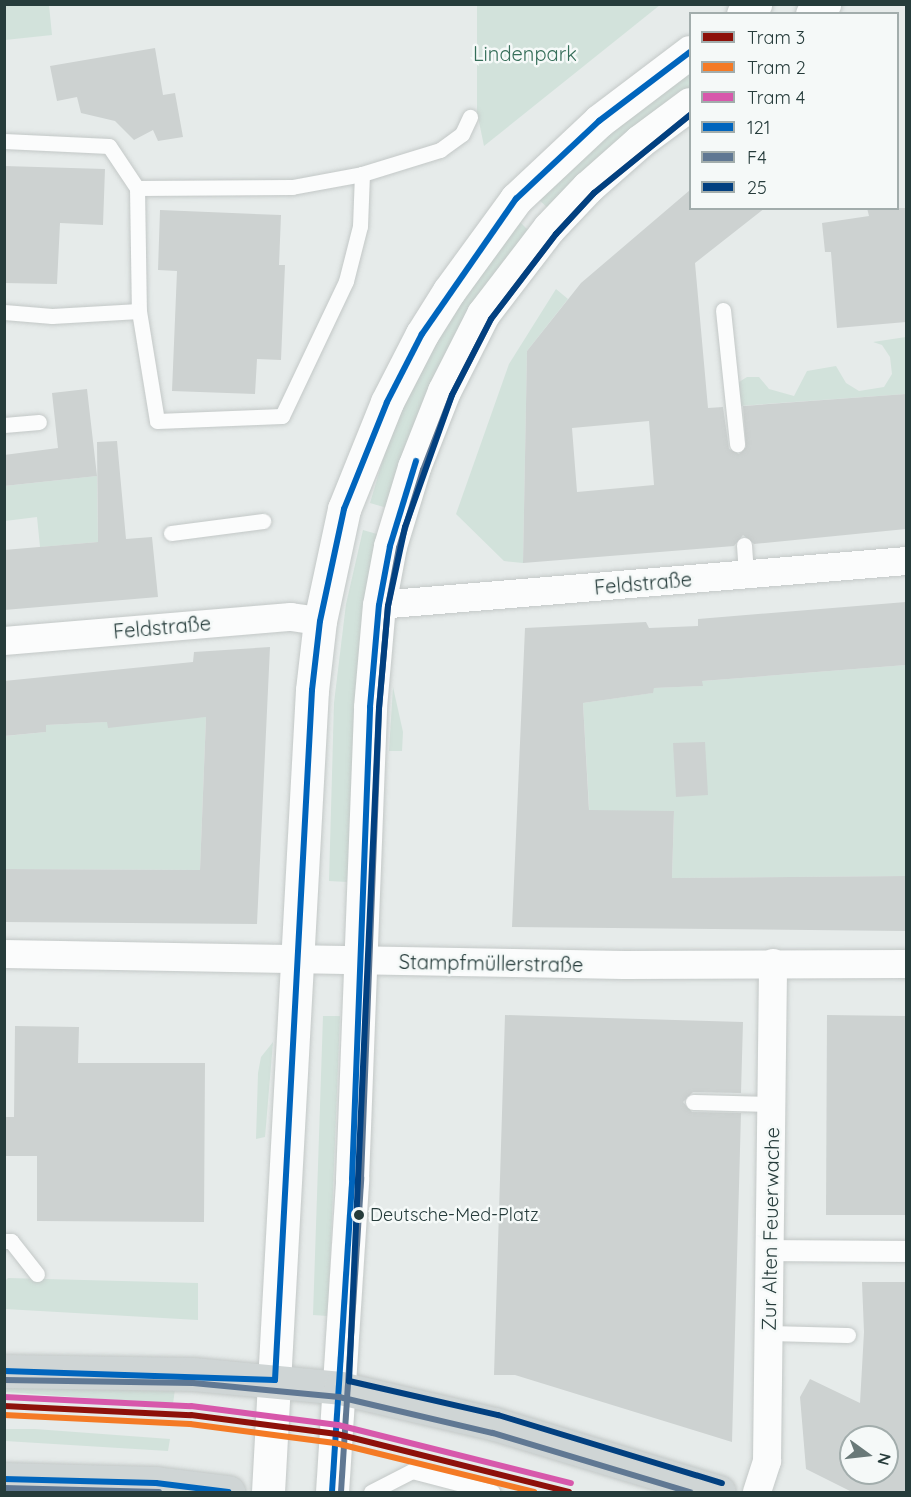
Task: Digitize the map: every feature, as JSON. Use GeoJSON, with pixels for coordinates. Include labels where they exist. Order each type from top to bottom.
{"type":"FeatureCollection","features":[{"type":"Feature","properties":{"kind":"main road"},"geometry":{"type":"LineString","coordinates":[[268,1492],[301,958],[312,690],[320,621],[344,509],[387,402],[448,291],[536,178],[599,121],[689,53]]}},
{"type":"Feature","properties":{"kind":"main road"},"geometry":{"type":"LineString","coordinates":[[332,1492],[352,1179],[358,960],[370,707],[379,605],[390,546],[414,467],[444,391],[483,314],[549,228],[588,187],[640,141],[689,105]]}},
{"type":"Feature","properties":{"kind":"main road"},"geometry":{"type":"LineString","coordinates":[[4,1371],[275,1380],[340,1388],[495,1424],[719,1492]]}},
{"type":"Feature","properties":{"kind":"main road"},"geometry":{"type":"LineString","coordinates":[[4,1479],[156,1483],[228,1492]]}},
{"type":"Feature","properties":{"kind":"street","name":"Feldstraße"},"geometry":{"type":"LineString","coordinates":[[379,605],[906,561]]}},
{"type":"Feature","properties":{"kind":"street","name":"Feldstraße"},"geometry":{"type":"LineString","coordinates":[[4,641],[291,617],[320,621]]}},
{"type":"Feature","properties":{"kind":"street","name":"Stampfmüllerstraße"},"geometry":{"type":"LineString","coordinates":[[4,954],[358,960],[906,964]]}},
{"type":"Feature","properties":{"kind":"street","name":"Zur Alten Feuerwache"},"geometry":{"type":"LineString","coordinates":[[757,1492],[767,1461],[773,963]]}},
{"type":"Feature","properties":{"kind":"street"},"geometry":{"type":"LineString","coordinates":[[770,1250],[906,1251]]}},
{"type":"Feature","properties":{"kind":"lane"},"geometry":{"type":"LineString","coordinates":[[137,188],[292,187],[362,174],[440,150],[462,134],[470,117]]}},
{"type":"Feature","properties":{"kind":"lane"},"geometry":{"type":"LineString","coordinates":[[4,141],[109,146],[137,188],[140,311],[157,421],[282,416],[346,281],[360,226],[362,174]]}},
{"type":"Feature","properties":{"kind":"lane"},"geometry":{"type":"LineString","coordinates":[[723,310],[737,444]]}},
{"type":"Feature","properties":{"kind":"lane"},"geometry":{"type":"LineString","coordinates":[[4,312],[52,316],[140,311]]}},
{"type":"Feature","properties":{"kind":"lane"},"geometry":{"type":"LineString","coordinates":[[4,425],[39,422]]}},
{"type":"Feature","properties":{"kind":"lane"},"geometry":{"type":"LineString","coordinates":[[171,533],[263,521]]}},
{"type":"Feature","properties":{"kind":"lane"},"geometry":{"type":"LineString","coordinates":[[744,545],[746,574]]}},
{"type":"Feature","properties":{"kind":"lane"},"geometry":{"type":"LineString","coordinates":[[693,1102],[772,1104]]}},
{"type":"Feature","properties":{"kind":"lane"},"geometry":{"type":"LineString","coordinates":[[4,1241],[11,1241],[37,1274]]}},
{"type":"Feature","properties":{"kind":"lane"},"geometry":{"type":"LineString","coordinates":[[768,1333],[848,1335]]}},
{"type":"Feature","properties":{"kind":"lane"},"geometry":{"type":"LineString","coordinates":[[371,1492],[412,1471],[492,1492]]}},
{"type":"Feature","properties":{"kind":"green space","name":"Lindenpark"},"geometry":{"type":"Polygon","coordinates":[[[477,4],[660,5],[484,146],[477,112],[477,4]]]}},
{"type":"Feature","properties":{"kind":"green space"},"geometry":{"type":"Polygon","coordinates":[[[4,5],[49,5],[52,35],[5,40],[4,5]]]}},
{"type":"Feature","properties":{"kind":"green space"},"geometry":{"type":"Polygon","coordinates":[[[689,71],[689,91],[551,211],[538,199],[613,127],[689,71]]]}},
{"type":"Feature","properties":{"kind":"green space"},"geometry":{"type":"Polygon","coordinates":[[[519,221],[531,233],[387,508],[370,503],[393,426],[421,366],[464,294],[519,221]]]}},
{"type":"Feature","properties":{"kind":"green space"},"geometry":{"type":"Polygon","coordinates":[[[556,289],[568,299],[527,351],[523,563],[504,561],[456,514],[509,364],[556,289]]]}},
{"type":"Feature","properties":{"kind":"green space"},"geometry":{"type":"Polygon","coordinates":[[[906,337],[906,394],[739,406],[739,382],[747,377],[759,377],[769,389],[794,396],[807,371],[836,366],[846,383],[859,391],[884,387],[892,374],[890,357],[882,345],[873,342],[906,337]]]}},
{"type":"Feature","properties":{"kind":"green space"},"geometry":{"type":"Polygon","coordinates":[[[97,476],[98,542],[40,547],[37,517],[5,521],[4,486],[97,476]]]}},
{"type":"Feature","properties":{"kind":"green space"},"geometry":{"type":"Polygon","coordinates":[[[363,530],[380,535],[347,882],[329,881],[334,703],[346,604],[363,530]]]}},
{"type":"Feature","properties":{"kind":"green space"},"geometry":{"type":"Polygon","coordinates":[[[906,665],[906,876],[672,878],[674,812],[638,811],[593,875],[583,703],[652,693],[654,688],[702,686],[702,681],[906,665]]]}},
{"type":"Feature","properties":{"kind":"green space"},"geometry":{"type":"Polygon","coordinates":[[[393,687],[403,732],[402,751],[389,751],[393,687]]]}},
{"type":"Feature","properties":{"kind":"green space"},"geometry":{"type":"Polygon","coordinates":[[[206,717],[200,870],[5,869],[5,736],[46,732],[46,725],[206,717]]]}},
{"type":"Feature","properties":{"kind":"green space"},"geometry":{"type":"Polygon","coordinates":[[[323,1016],[340,1016],[328,1316],[313,1315],[323,1016]]]}},
{"type":"Feature","properties":{"kind":"green space"},"geometry":{"type":"Polygon","coordinates":[[[273,1042],[265,1137],[256,1139],[258,1073],[261,1057],[273,1042]]]}},
{"type":"Feature","properties":{"kind":"green space"},"geometry":{"type":"Polygon","coordinates":[[[8,1278],[198,1283],[198,1320],[5,1309],[4,1282],[8,1278]]]}},
{"type":"Feature","properties":{"kind":"green space"},"geometry":{"type":"Polygon","coordinates":[[[5,1387],[175,1389],[173,1404],[5,1392],[5,1387]]]}},
{"type":"Feature","properties":{"kind":"green space"},"geometry":{"type":"Polygon","coordinates":[[[5,1429],[35,1429],[170,1439],[168,1451],[5,1441],[5,1429]]]}},
{"type":"Feature","properties":{"kind":"building"},"geometry":{"type":"Polygon","coordinates":[[[155,48],[163,95],[175,93],[183,137],[158,141],[153,130],[134,140],[115,121],[81,113],[77,97],[57,101],[50,66],[155,48]]]}},
{"type":"Feature","properties":{"kind":"building"},"geometry":{"type":"Polygon","coordinates":[[[4,166],[105,169],[103,225],[60,223],[57,284],[4,283],[4,166]]]}},
{"type":"Feature","properties":{"kind":"building"},"geometry":{"type":"Polygon","coordinates":[[[689,191],[689,210],[762,210],[695,263],[708,408],[723,407],[729,449],[739,454],[746,447],[743,406],[906,394],[906,529],[754,544],[743,535],[734,546],[523,563],[527,351],[581,283],[689,191]],[[649,421],[572,428],[577,492],[654,485],[649,421]]]}},
{"type":"Feature","properties":{"kind":"building"},"geometry":{"type":"Polygon","coordinates":[[[906,208],[906,322],[837,328],[831,252],[825,252],[822,223],[869,216],[868,210],[906,208]]]}},
{"type":"Feature","properties":{"kind":"building"},"geometry":{"type":"Polygon","coordinates":[[[160,210],[281,215],[279,265],[285,265],[281,360],[257,359],[255,394],[172,391],[177,271],[158,270],[160,210]]]}},
{"type":"Feature","properties":{"kind":"building"},"geometry":{"type":"Polygon","coordinates":[[[87,389],[97,476],[4,486],[4,455],[58,448],[52,393],[87,389]]]}},
{"type":"Feature","properties":{"kind":"building"},"geometry":{"type":"Polygon","coordinates":[[[117,441],[126,539],[152,537],[158,597],[4,610],[4,550],[98,542],[97,442],[117,441]]]}},
{"type":"Feature","properties":{"kind":"building"},"geometry":{"type":"Polygon","coordinates":[[[906,602],[906,665],[702,681],[703,686],[654,688],[653,693],[583,703],[589,810],[674,811],[672,878],[906,876],[906,931],[512,927],[525,628],[646,622],[649,628],[698,626],[698,619],[906,602]]]}},
{"type":"Feature","properties":{"kind":"building"},"geometry":{"type":"Polygon","coordinates":[[[270,647],[257,924],[4,922],[4,869],[200,870],[206,717],[108,728],[107,722],[46,725],[46,732],[4,736],[4,681],[193,662],[194,652],[270,647]]]}},
{"type":"Feature","properties":{"kind":"building"},"geometry":{"type":"Polygon","coordinates":[[[705,742],[708,795],[676,797],[673,743],[705,742]]]}},
{"type":"Feature","properties":{"kind":"building","name":"Deutsche-Med-Platz"},"geometry":{"type":"Polygon","coordinates":[[[505,1015],[743,1022],[741,1093],[693,1092],[683,1102],[692,1112],[741,1113],[732,1442],[515,1375],[494,1375],[505,1015]]]}},
{"type":"Feature","properties":{"kind":"building"},"geometry":{"type":"Polygon","coordinates":[[[827,1015],[906,1016],[906,1215],[826,1215],[827,1015]]]}},
{"type":"Feature","properties":{"kind":"building"},"geometry":{"type":"Polygon","coordinates":[[[15,1026],[79,1027],[78,1063],[205,1063],[204,1222],[37,1221],[37,1156],[4,1156],[4,1117],[14,1117],[15,1026]]]}},
{"type":"Feature","properties":{"kind":"building"},"geometry":{"type":"Polygon","coordinates":[[[862,1282],[906,1282],[906,1492],[852,1492],[806,1469],[800,1397],[810,1379],[860,1403],[864,1332],[862,1282]]]}},
{"type":"Feature","properties":{"kind":"tram line","name":"4"},"geometry":{"type":"LineString","coordinates":[[4,1397],[191,1406],[338,1425],[571,1483]]}},
{"type":"Feature","properties":{"kind":"tram line","name":"3"},"geometry":{"type":"LineString","coordinates":[[4,1406],[191,1415],[337,1434],[569,1492]]}},
{"type":"Feature","properties":{"kind":"tram line","name":"2"},"geometry":{"type":"LineString","coordinates":[[4,1415],[190,1424],[335,1443],[534,1492]]}},
{"type":"Feature","properties":{"kind":"transit line","name":"121"},"geometry":{"type":"LineString","coordinates":[[4,1371],[275,1380],[312,690],[320,621],[344,509],[387,402],[422,334],[516,199],[599,121],[689,53]]}},
{"type":"Feature","properties":{"kind":"transit line","name":"F4"},"geometry":{"type":"LineString","coordinates":[[341,1492],[361,1179],[379,708],[388,606],[399,548],[423,470],[452,395],[491,319],[556,234],[594,193],[689,116]]}},
{"type":"Feature","properties":{"kind":"transit line","name":"25"},"geometry":{"type":"LineString","coordinates":[[689,116],[594,193],[556,234],[491,319],[452,395],[405,527],[388,606],[379,708],[349,1381],[498,1415],[722,1483]]}},
{"type":"Feature","properties":{"kind":"transit line","name":"121"},"geometry":{"type":"LineString","coordinates":[[332,1492],[352,1179],[370,707],[379,605],[390,546],[416,461]]}},
{"type":"Feature","properties":{"kind":"transit line","name":"F4"},"geometry":{"type":"LineString","coordinates":[[4,1380],[193,1383],[339,1397],[493,1433],[690,1492]]}},
{"type":"Feature","properties":{"kind":"transit line","name":"121"},"geometry":{"type":"LineString","coordinates":[[4,1479],[156,1483],[228,1492]]}},
{"type":"Feature","properties":{"kind":"transit line","name":"F4"},"geometry":{"type":"LineString","coordinates":[[4,1488],[159,1492]]}},
{"type":"Feature","properties":{"kind":"place","name":"Deutsche-Med-Platz"},"geometry":{"type":"Point","coordinates":[359,1215]}}]}
